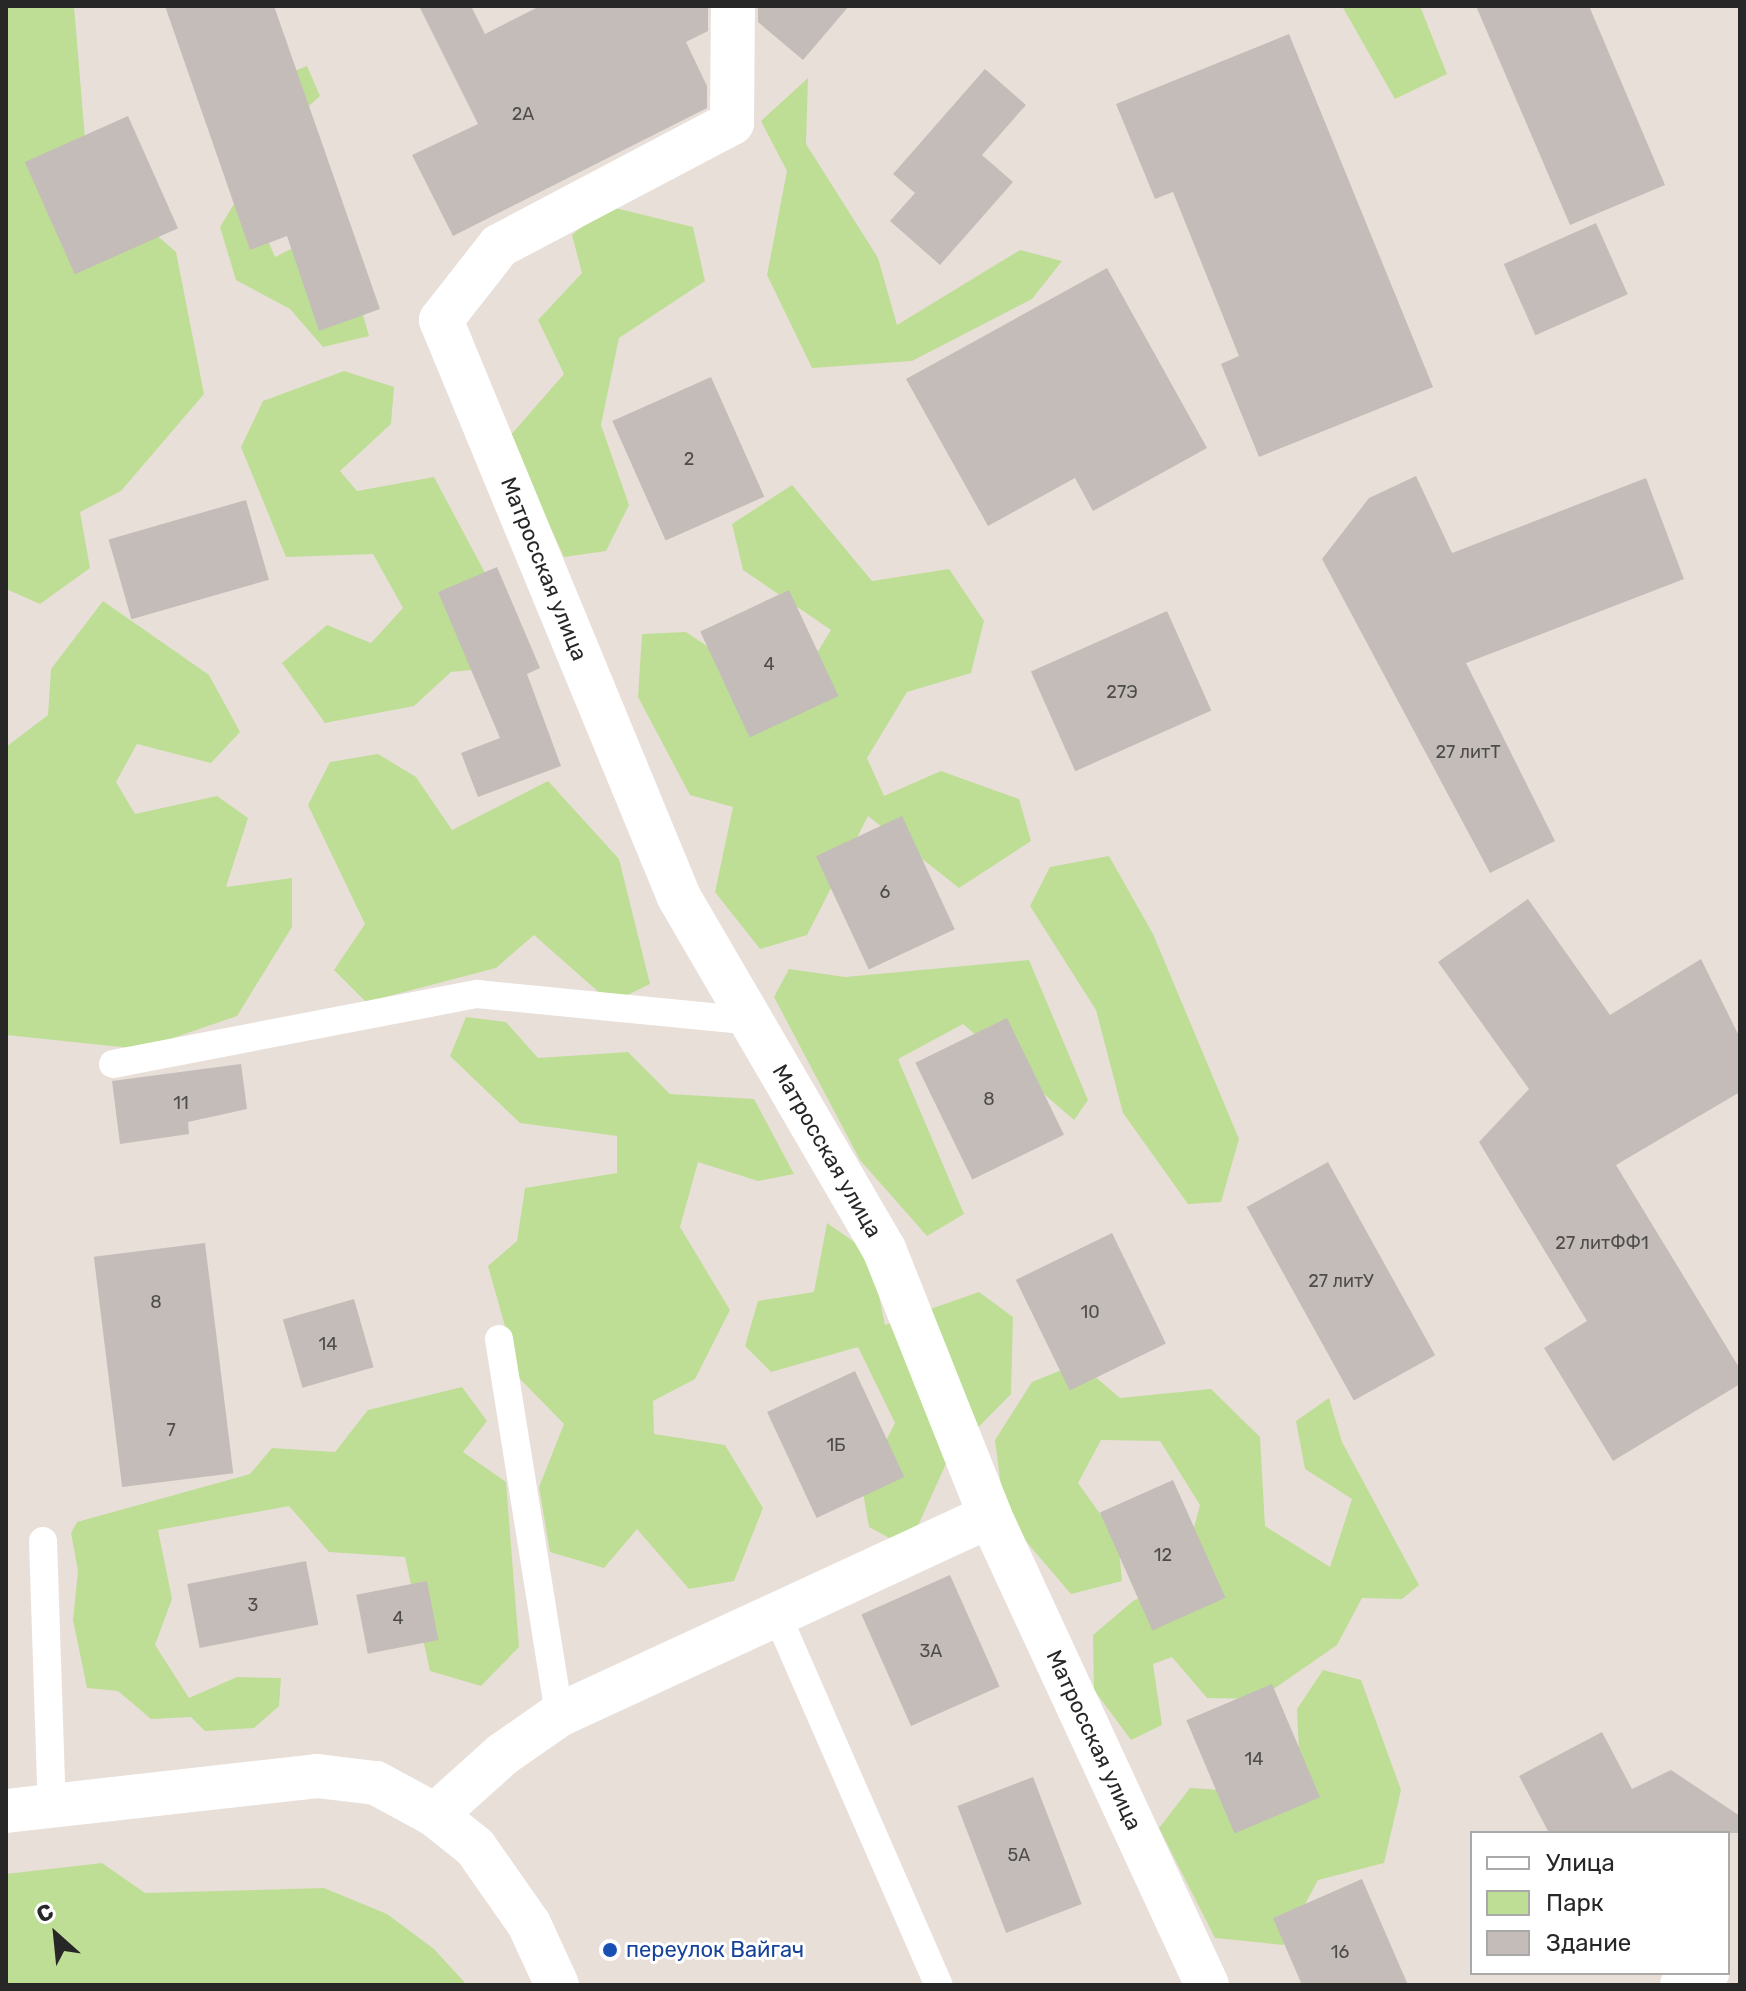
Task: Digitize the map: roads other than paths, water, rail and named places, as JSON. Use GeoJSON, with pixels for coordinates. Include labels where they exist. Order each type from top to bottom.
{"type":"FeatureCollection","features":[{"type":"Feature","properties":{"kind":"street","name":"Матросская улица"},"geometry":{"type":"LineString","coordinates":[[733,6],[732,123],[499,246],[441,320],[679,897],[884,1249],[990,1516],[1207,1985]]}},
{"type":"Feature","properties":{"kind":"street"},"geometry":{"type":"LineString","coordinates":[[435,1815],[503,1754],[559,1715],[990,1516]]}},
{"type":"Feature","properties":{"kind":"street"},"geometry":{"type":"LineString","coordinates":[[6,1811],[317,1776],[376,1783],[435,1815],[475,1847],[503,1884],[557,1985]]}},
{"type":"Feature","properties":{"kind":"street"},"geometry":{"type":"LineString","coordinates":[[1682,1985],[1703,1975]]}},
{"type":"Feature","properties":{"kind":"lane"},"geometry":{"type":"LineString","coordinates":[[113,1064],[477,994],[752,1021]]}},
{"type":"Feature","properties":{"kind":"lane"},"geometry":{"type":"LineString","coordinates":[[499,1339],[559,1715]]}},
{"type":"Feature","properties":{"kind":"lane"},"geometry":{"type":"LineString","coordinates":[[43,1541],[52,1807]]}},
{"type":"Feature","properties":{"kind":"lane"},"geometry":{"type":"LineString","coordinates":[[777,1615],[939,1985]]}},
{"type":"Feature","properties":{"kind":"place","name":"переулок Вайгач"},"geometry":{"type":"Point","coordinates":[610,1950]}}]}
